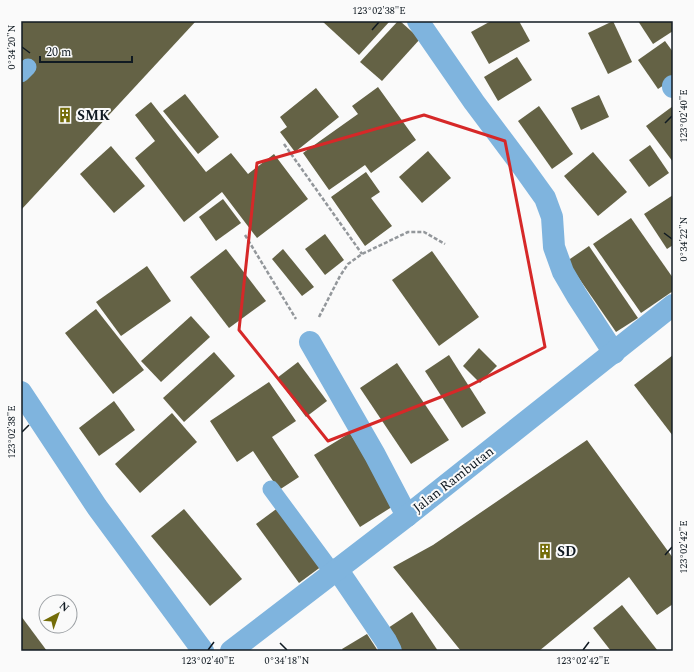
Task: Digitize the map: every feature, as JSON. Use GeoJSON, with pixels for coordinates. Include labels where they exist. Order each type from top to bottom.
{"type":"FeatureCollection","features":[{"type":"Feature","properties":{"kind":"street"},"geometry":{"type":"LineString","coordinates":[[418,21],[474,102],[545,198],[552,217],[554,247],[563,272],[614,353]]}},
{"type":"Feature","properties":{"kind":"street","name":"Jalan Rambutan"},"geometry":{"type":"LineString","coordinates":[[231,651],[407,516],[673,305]]}},
{"type":"Feature","properties":{"kind":"street"},"geometry":{"type":"LineString","coordinates":[[310,342],[407,516]]}},
{"type":"Feature","properties":{"kind":"street"},"geometry":{"type":"LineString","coordinates":[[21,392],[98,507],[203,651]]}},
{"type":"Feature","properties":{"kind":"street"},"geometry":{"type":"LineString","coordinates":[[335,571],[386,641],[391,651]]}},
{"type":"Feature","properties":{"kind":"lane"},"geometry":{"type":"LineString","coordinates":[[271,489],[335,571]]}},
{"type":"Feature","properties":{"kind":"path"},"geometry":{"type":"LineString","coordinates":[[284,144],[362,254]]}},
{"type":"Feature","properties":{"kind":"path"},"geometry":{"type":"LineString","coordinates":[[310,342],[320,315],[340,276],[348,264],[362,254],[408,232],[424,232],[445,244]]}},
{"type":"Feature","properties":{"kind":"path"},"geometry":{"type":"LineString","coordinates":[[245,235],[310,342]]}},
{"type":"Feature","properties":{"kind":"highlighted area"},"geometry":{"type":"Polygon","coordinates":[[[424,115],[505,141],[545,347],[469,386],[328,441],[239,330],[257,163],[424,115]]]}},
{"type":"Feature","properties":{"kind":"building","name":"SMK"},"geometry":{"type":"Polygon","coordinates":[[[21,21],[196,21],[21,210],[21,21]]]}},
{"type":"Feature","properties":{"kind":"building"},"geometry":{"type":"Polygon","coordinates":[[[322,21],[390,21],[359,55],[322,21]]]}},
{"type":"Feature","properties":{"kind":"building"},"geometry":{"type":"Polygon","coordinates":[[[398,21],[400,21],[420,39],[382,81],[360,62],[398,21]]]}},
{"type":"Feature","properties":{"kind":"building"},"geometry":{"type":"Polygon","coordinates":[[[491,21],[519,21],[530,41],[489,64],[471,32],[491,21]]]}},
{"type":"Feature","properties":{"kind":"building"},"geometry":{"type":"Polygon","coordinates":[[[613,21],[632,62],[608,74],[588,33],[613,21]]]}},
{"type":"Feature","properties":{"kind":"building"},"geometry":{"type":"Polygon","coordinates":[[[638,21],[673,21],[673,31],[653,44],[638,21]]]}},
{"type":"Feature","properties":{"kind":"building"},"geometry":{"type":"Polygon","coordinates":[[[665,41],[673,52],[673,79],[658,89],[638,60],[665,41]]]}},
{"type":"Feature","properties":{"kind":"building"},"geometry":{"type":"Polygon","coordinates":[[[517,57],[532,80],[498,101],[484,77],[517,57]]]}},
{"type":"Feature","properties":{"kind":"building"},"geometry":{"type":"Polygon","coordinates":[[[378,87],[416,140],[371,173],[365,165],[329,190],[303,153],[358,114],[352,106],[378,87]]]}},
{"type":"Feature","properties":{"kind":"building"},"geometry":{"type":"Polygon","coordinates":[[[316,88],[339,117],[295,152],[280,132],[287,127],[280,117],[316,88]]]}},
{"type":"Feature","properties":{"kind":"building"},"geometry":{"type":"Polygon","coordinates":[[[185,94],[219,137],[198,154],[163,111],[185,94]]]}},
{"type":"Feature","properties":{"kind":"building"},"geometry":{"type":"Polygon","coordinates":[[[599,95],[609,117],[581,130],[571,108],[599,95]]]}},
{"type":"Feature","properties":{"kind":"building"},"geometry":{"type":"Polygon","coordinates":[[[151,102],[206,172],[231,153],[248,174],[274,154],[308,199],[257,238],[222,192],[184,222],[135,158],[155,141],[135,115],[151,102]]]}},
{"type":"Feature","properties":{"kind":"building"},"geometry":{"type":"Polygon","coordinates":[[[539,106],[573,154],[552,169],[518,121],[539,106]]]}},
{"type":"Feature","properties":{"kind":"building"},"geometry":{"type":"Polygon","coordinates":[[[673,106],[673,162],[646,126],[673,106]]]}},
{"type":"Feature","properties":{"kind":"building"},"geometry":{"type":"Polygon","coordinates":[[[650,145],[669,173],[649,187],[629,160],[650,145]]]}},
{"type":"Feature","properties":{"kind":"building"},"geometry":{"type":"Polygon","coordinates":[[[111,146],[145,186],[114,213],[80,174],[111,146]]]}},
{"type":"Feature","properties":{"kind":"building"},"geometry":{"type":"Polygon","coordinates":[[[428,151],[451,178],[422,203],[399,177],[428,151]]]}},
{"type":"Feature","properties":{"kind":"building"},"geometry":{"type":"Polygon","coordinates":[[[593,152],[627,192],[598,216],[564,176],[593,152]]]}},
{"type":"Feature","properties":{"kind":"building"},"geometry":{"type":"Polygon","coordinates":[[[366,172],[380,192],[371,198],[392,226],[365,246],[331,197],[366,172]]]}},
{"type":"Feature","properties":{"kind":"building"},"geometry":{"type":"Polygon","coordinates":[[[673,195],[673,245],[667,249],[644,214],[673,195]]]}},
{"type":"Feature","properties":{"kind":"building"},"geometry":{"type":"Polygon","coordinates":[[[223,199],[241,223],[216,241],[199,217],[223,199]]]}},
{"type":"Feature","properties":{"kind":"building"},"geometry":{"type":"Polygon","coordinates":[[[631,218],[673,278],[673,291],[641,313],[593,244],[631,218]]]}},
{"type":"Feature","properties":{"kind":"building"},"geometry":{"type":"Polygon","coordinates":[[[325,234],[344,260],[325,275],[305,249],[325,234]]]}},
{"type":"Feature","properties":{"kind":"building"},"geometry":{"type":"Polygon","coordinates":[[[589,246],[638,318],[616,332],[567,261],[589,246]]]}},
{"type":"Feature","properties":{"kind":"building"},"geometry":{"type":"Polygon","coordinates":[[[226,249],[266,301],[229,328],[190,277],[226,249]]]}},
{"type":"Feature","properties":{"kind":"building"},"geometry":{"type":"Polygon","coordinates":[[[283,249],[314,287],[302,296],[272,259],[283,249]]]}},
{"type":"Feature","properties":{"kind":"building"},"geometry":{"type":"Polygon","coordinates":[[[432,251],[479,317],[439,346],[392,280],[432,251]]]}},
{"type":"Feature","properties":{"kind":"building"},"geometry":{"type":"Polygon","coordinates":[[[147,266],[171,301],[121,336],[96,302],[147,266]]]}},
{"type":"Feature","properties":{"kind":"building"},"geometry":{"type":"Polygon","coordinates":[[[96,309],[144,370],[113,394],[65,333],[96,309]]]}},
{"type":"Feature","properties":{"kind":"building"},"geometry":{"type":"Polygon","coordinates":[[[191,316],[210,337],[161,382],[141,361],[191,316]]]}},
{"type":"Feature","properties":{"kind":"building"},"geometry":{"type":"Polygon","coordinates":[[[479,348],[497,366],[480,383],[463,366],[479,348]]]}},
{"type":"Feature","properties":{"kind":"building"},"geometry":{"type":"Polygon","coordinates":[[[214,352],[235,376],[184,422],[163,398],[214,352]]]}},
{"type":"Feature","properties":{"kind":"building"},"geometry":{"type":"Polygon","coordinates":[[[449,355],[486,413],[462,428],[425,371],[449,355]]]}},
{"type":"Feature","properties":{"kind":"building"},"geometry":{"type":"Polygon","coordinates":[[[673,355],[673,436],[634,385],[673,355]]]}},
{"type":"Feature","properties":{"kind":"building"},"geometry":{"type":"Polygon","coordinates":[[[298,362],[327,401],[306,417],[277,378],[298,362]]]}},
{"type":"Feature","properties":{"kind":"building"},"geometry":{"type":"Polygon","coordinates":[[[397,363],[449,440],[411,464],[360,388],[397,363]]]}},
{"type":"Feature","properties":{"kind":"building"},"geometry":{"type":"Polygon","coordinates":[[[269,382],[296,421],[272,437],[299,477],[279,490],[253,451],[237,462],[210,421],[269,382]]]}},
{"type":"Feature","properties":{"kind":"building"},"geometry":{"type":"Polygon","coordinates":[[[114,401],[135,430],[99,456],[79,428],[114,401]]]}},
{"type":"Feature","properties":{"kind":"building"},"geometry":{"type":"Polygon","coordinates":[[[172,413],[197,442],[140,493],[115,464],[172,413]]]}},
{"type":"Feature","properties":{"kind":"building"},"geometry":{"type":"Polygon","coordinates":[[[350,433],[395,505],[360,527],[314,455],[350,433]]]}},
{"type":"Feature","properties":{"kind":"building","name":"SD"},"geometry":{"type":"Polygon","coordinates":[[[587,440],[673,558],[673,604],[657,615],[629,577],[539,651],[461,651],[393,567],[433,545],[587,440]]]}},
{"type":"Feature","properties":{"kind":"building"},"geometry":{"type":"Polygon","coordinates":[[[279,507],[322,566],[299,583],[256,524],[279,507]]]}},
{"type":"Feature","properties":{"kind":"building"},"geometry":{"type":"Polygon","coordinates":[[[184,509],[242,579],[210,606],[151,536],[184,509]]]}},
{"type":"Feature","properties":{"kind":"building"},"geometry":{"type":"Polygon","coordinates":[[[622,605],[658,651],[611,651],[593,628],[622,605]]]}},
{"type":"Feature","properties":{"kind":"building"},"geometry":{"type":"Polygon","coordinates":[[[412,612],[438,651],[399,651],[385,630],[412,612]]]}},
{"type":"Feature","properties":{"kind":"building"},"geometry":{"type":"Polygon","coordinates":[[[21,616],[47,651],[21,651],[21,616]]]}},
{"type":"Feature","properties":{"kind":"building"},"geometry":{"type":"Polygon","coordinates":[[[367,634],[378,651],[343,651],[342,649],[367,634]]]}},
{"type":"Feature","properties":{"kind":"place","name":"SMK"},"geometry":{"type":"Point","coordinates":[65,115]}},
{"type":"Feature","properties":{"kind":"place","name":"SD"},"geometry":{"type":"Point","coordinates":[545,551]}}]}
